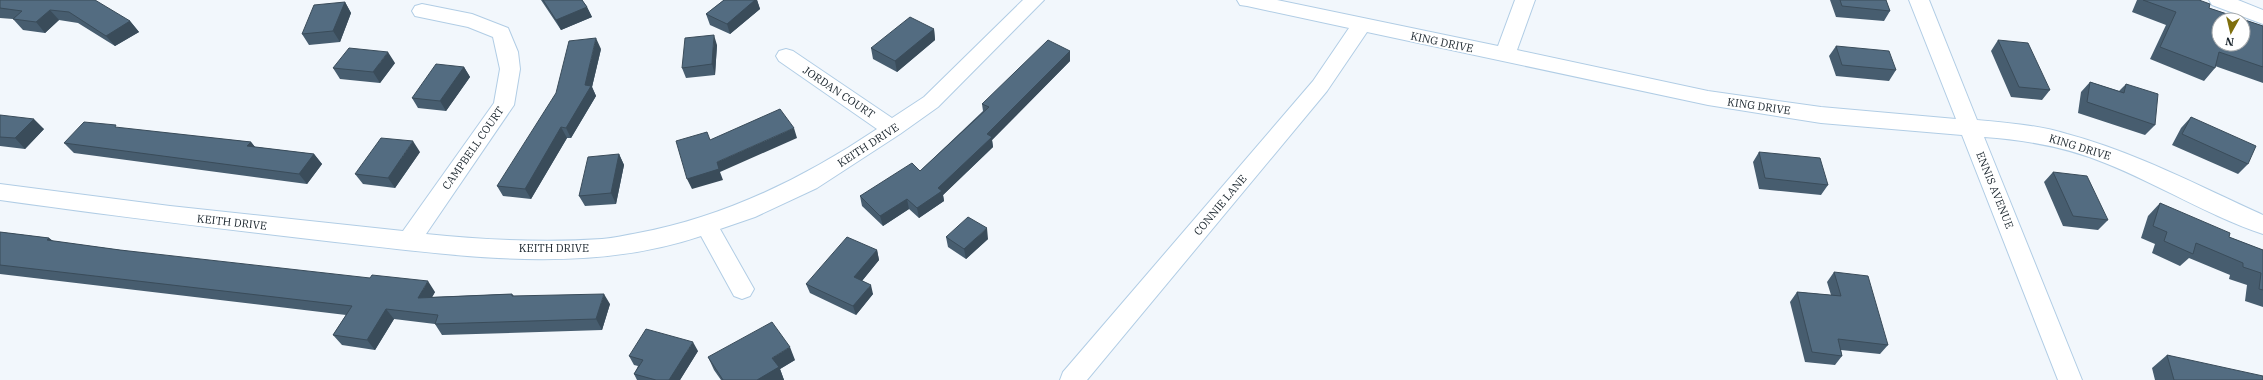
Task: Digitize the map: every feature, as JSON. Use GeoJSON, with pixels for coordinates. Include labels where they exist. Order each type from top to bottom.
{"type":"FeatureCollection","features":[{"type":"Feature","properties":{"kind":"street","name":"KEITH DRIVE"},"geometry":{"type":"LineString","coordinates":[[0,192],[170,215],[408,242],[543,250],[603,248],[676,235],[747,212],[809,182],[893,129],[931,102],[1034,0]]}},
{"type":"Feature","properties":{"kind":"street","name":"KING DRIVE"},"geometry":{"type":"LineString","coordinates":[[1247,0],[1723,101],[1821,115],[1969,126],[2022,132],[2066,141],[2114,157],[2263,225]]}},
{"type":"Feature","properties":{"kind":"street"},"geometry":{"type":"LineString","coordinates":[[1505,55],[1525,0]]}},
{"type":"Feature","properties":{"kind":"street","name":"ENNIS AVENUE"},"geometry":{"type":"LineString","coordinates":[[1919,0],[2070,380]]}},
{"type":"Feature","properties":{"kind":"street"},"geometry":{"type":"LineString","coordinates":[[2219,0],[2263,17]]}},
{"type":"Feature","properties":{"kind":"street","name":"CAMPBELL COURT"},"geometry":{"type":"LineString","coordinates":[[408,242],[504,105],[510,79],[509,53],[501,33],[472,21],[422,11]]}},
{"type":"Feature","properties":{"kind":"street","name":"CONNIE LANE"},"geometry":{"type":"LineString","coordinates":[[1072,380],[1320,86],[1362,25]]}},
{"type":"Feature","properties":{"kind":"street","name":"JORDAN COURT"},"geometry":{"type":"LineString","coordinates":[[786,56],[893,129]]}},
{"type":"Feature","properties":{"kind":"street"},"geometry":{"type":"LineString","coordinates":[[707,226],[742,289]]}},
{"type":"Feature","properties":{"kind":"building"},"geometry":{"type":"Polygon","coordinates":[[[0,0],[95,0],[130,21],[106,36],[69,12],[50,10],[36,22],[13,19],[22,11],[0,8],[0,0]]]}},
{"type":"Feature","properties":{"kind":"building"},"geometry":{"type":"Polygon","coordinates":[[[543,0],[582,0],[587,7],[556,20],[543,0]]]}},
{"type":"Feature","properties":{"kind":"building"},"geometry":{"type":"Polygon","coordinates":[[[724,0],[755,0],[727,24],[706,14],[724,0]]]}},
{"type":"Feature","properties":{"kind":"building"},"geometry":{"type":"Polygon","coordinates":[[[1840,0],[1886,0],[1890,11],[1842,6],[1840,0]]]}},
{"type":"Feature","properties":{"kind":"building"},"geometry":{"type":"Polygon","coordinates":[[[2143,0],[2199,0],[2210,4],[2209,8],[2221,12],[2211,12],[2211,52],[2219,52],[2215,68],[2160,47],[2176,12],[2143,0]]]}},
{"type":"Feature","properties":{"kind":"building"},"geometry":{"type":"Polygon","coordinates":[[[345,2],[333,31],[302,34],[314,5],[345,2]]]}},
{"type":"Feature","properties":{"kind":"building"},"geometry":{"type":"Polygon","coordinates":[[[910,17],[934,29],[895,61],[871,48],[910,17]]]}},
{"type":"Feature","properties":{"kind":"building"},"geometry":{"type":"Polygon","coordinates":[[[2251,22],[2263,26],[2263,67],[2219,52],[2251,52],[2251,22]]]}},
{"type":"Feature","properties":{"kind":"building"},"geometry":{"type":"Polygon","coordinates":[[[714,35],[712,64],[682,68],[685,38],[714,35]]]}},
{"type":"Feature","properties":{"kind":"building"},"geometry":{"type":"Polygon","coordinates":[[[596,38],[585,85],[591,86],[566,128],[561,127],[525,189],[497,186],[556,93],[569,41],[596,38]]]}},
{"type":"Feature","properties":{"kind":"building"},"geometry":{"type":"Polygon","coordinates":[[[1048,40],[1070,51],[987,134],[992,137],[938,188],[942,191],[917,208],[907,199],[880,216],[860,196],[912,163],[920,171],[989,107],[982,104],[1048,40]]]}},
{"type":"Feature","properties":{"kind":"building"},"geometry":{"type":"Polygon","coordinates":[[[1998,40],[2028,43],[2050,90],[2019,87],[1998,40]]]}},
{"type":"Feature","properties":{"kind":"building"},"geometry":{"type":"Polygon","coordinates":[[[1836,46],[1889,51],[1896,70],[1842,65],[1836,46]]]}},
{"type":"Feature","properties":{"kind":"building"},"geometry":{"type":"Polygon","coordinates":[[[349,48],[388,52],[373,72],[333,68],[349,48]]]}},
{"type":"Feature","properties":{"kind":"building"},"geometry":{"type":"Polygon","coordinates":[[[436,64],[464,67],[440,101],[412,98],[436,64]]]}},
{"type":"Feature","properties":{"kind":"building"},"geometry":{"type":"Polygon","coordinates":[[[2090,82],[2124,93],[2126,84],[2158,94],[2155,125],[2087,102],[2090,82]]]}},
{"type":"Feature","properties":{"kind":"building"},"geometry":{"type":"Polygon","coordinates":[[[780,109],[794,128],[717,162],[719,169],[687,179],[676,141],[707,132],[710,140],[780,109]]]}},
{"type":"Feature","properties":{"kind":"building"},"geometry":{"type":"Polygon","coordinates":[[[0,115],[34,119],[15,138],[0,137],[0,115]]]}},
{"type":"Feature","properties":{"kind":"building"},"geometry":{"type":"Polygon","coordinates":[[[2191,117],[2256,146],[2248,164],[2182,134],[2191,117]]]}},
{"type":"Feature","properties":{"kind":"building"},"geometry":{"type":"Polygon","coordinates":[[[84,122],[116,125],[115,127],[251,142],[247,146],[314,154],[299,174],[64,143],[84,122]]]}},
{"type":"Feature","properties":{"kind":"building"},"geometry":{"type":"Polygon","coordinates":[[[381,138],[413,141],[388,178],[355,174],[381,138]]]}},
{"type":"Feature","properties":{"kind":"building"},"geometry":{"type":"Polygon","coordinates":[[[1759,152],[1820,158],[1828,185],[1765,178],[1759,152]]]}},
{"type":"Feature","properties":{"kind":"building"},"geometry":{"type":"Polygon","coordinates":[[[619,154],[611,193],[579,196],[588,157],[619,154]]]}},
{"type":"Feature","properties":{"kind":"building"},"geometry":{"type":"Polygon","coordinates":[[[2053,172],[2087,176],[2108,220],[2073,216],[2053,172]]]}},
{"type":"Feature","properties":{"kind":"building"},"geometry":{"type":"Polygon","coordinates":[[[2160,203],[2230,233],[2229,237],[2263,250],[2263,290],[2259,289],[2261,273],[2243,267],[2243,263],[2196,243],[2193,254],[2164,241],[2167,232],[2153,226],[2160,203]]]}},
{"type":"Feature","properties":{"kind":"building"},"geometry":{"type":"Polygon","coordinates":[[[968,217],[987,228],[964,249],[946,237],[968,217]]]}},
{"type":"Feature","properties":{"kind":"building"},"geometry":{"type":"Polygon","coordinates":[[[0,232],[49,238],[47,240],[120,250],[370,278],[372,275],[428,281],[418,298],[512,294],[512,296],[604,294],[596,319],[435,324],[438,315],[386,309],[367,340],[333,335],[352,306],[0,265],[0,232]]]}},
{"type":"Feature","properties":{"kind":"building"},"geometry":{"type":"Polygon","coordinates":[[[847,237],[877,250],[854,277],[871,285],[853,306],[806,284],[847,237]]]}},
{"type":"Feature","properties":{"kind":"building"},"geometry":{"type":"Polygon","coordinates":[[[1834,272],[1868,276],[1888,345],[1838,339],[1842,356],[1812,352],[1797,292],[1841,296],[1834,272]]]}},
{"type":"Feature","properties":{"kind":"building"},"geometry":{"type":"Polygon","coordinates":[[[772,322],[790,347],[772,358],[779,367],[757,380],[723,380],[708,357],[772,322]]]}},
{"type":"Feature","properties":{"kind":"building"},"geometry":{"type":"Polygon","coordinates":[[[646,329],[693,342],[669,380],[656,380],[634,374],[643,360],[629,356],[646,329]]]}},
{"type":"Feature","properties":{"kind":"building"},"geometry":{"type":"Polygon","coordinates":[[[2167,355],[2263,376],[2263,380],[2174,380],[2167,355]]]}}]}
